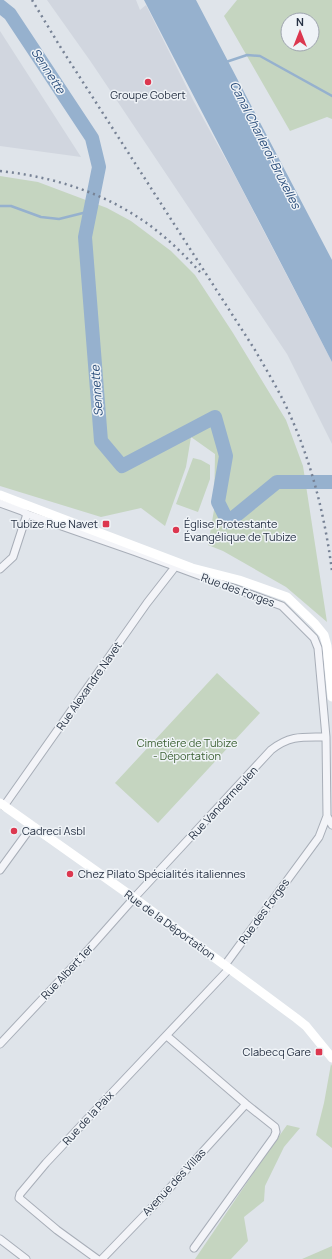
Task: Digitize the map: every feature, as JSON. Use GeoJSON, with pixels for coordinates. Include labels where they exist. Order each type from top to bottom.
{"type":"FeatureCollection","features":[{"type":"Feature","properties":{"kind":"main road","name":"Rue des Forges"},"geometry":{"type":"LineString","coordinates":[[0,496],[178,563],[239,580],[287,597],[315,624],[324,636],[327,646],[332,697]]}},
{"type":"Feature","properties":{"kind":"main road","name":"Rue de la Déportation"},"geometry":{"type":"LineString","coordinates":[[2,805],[134,898],[306,1026],[332,1058]]}},
{"type":"Feature","properties":{"kind":"street","name":"Rue des Forges"},"geometry":{"type":"LineString","coordinates":[[0,496],[3,504],[28,514],[282,606],[314,638],[318,648],[326,737],[327,816],[319,837],[227,967]]}},
{"type":"Feature","properties":{"kind":"street"},"geometry":{"type":"LineString","coordinates":[[0,569],[13,556],[28,514]]}},
{"type":"Feature","properties":{"kind":"street","name":"Rue Alexandre Navet"},"geometry":{"type":"LineString","coordinates":[[2,805],[147,603],[175,567]]}},
{"type":"Feature","properties":{"kind":"street","name":"Rue Vandermeulen"},"geometry":{"type":"LineString","coordinates":[[134,898],[271,750],[280,743],[289,739],[326,737]]}},
{"type":"Feature","properties":{"kind":"street","name":"Rue des Forges"},"geometry":{"type":"LineString","coordinates":[[327,816],[332,825]]}},
{"type":"Feature","properties":{"kind":"street"},"geometry":{"type":"LineString","coordinates":[[0,870],[32,826]]}},
{"type":"Feature","properties":{"kind":"street","name":"Rue Albert 1er"},"geometry":{"type":"LineString","coordinates":[[0,1044],[80,959],[134,898]]}},
{"type":"Feature","properties":{"kind":"street","name":"Rue de la Paix"},"geometry":{"type":"LineString","coordinates":[[97,1259],[57,1230],[19,1198],[20,1194],[46,1163],[152,1050],[167,1036],[227,967]]}},
{"type":"Feature","properties":{"kind":"street"},"geometry":{"type":"LineString","coordinates":[[167,1036],[275,1127],[276,1132],[274,1137],[194,1248]]}},
{"type":"Feature","properties":{"kind":"street","name":"Avenue des Villas"},"geometry":{"type":"LineString","coordinates":[[102,1259],[157,1202],[246,1104]]}},
{"type":"Feature","properties":{"kind":"street"},"geometry":{"type":"LineString","coordinates":[[0,1239],[26,1259]]}},
{"type":"Feature","properties":{"kind":"shaded area"},"geometry":{"type":"Polygon","coordinates":[[[47,0],[136,0],[140,10],[146,5],[193,100],[235,176],[332,362],[332,444],[287,354],[91,62],[47,0]]]}},
{"type":"Feature","properties":{"kind":"shaded area"},"geometry":{"type":"Polygon","coordinates":[[[0,31],[81,157],[0,146],[0,31]]]}},
{"type":"Feature","properties":{"kind":"green space"},"geometry":{"type":"Polygon","coordinates":[[[237,0],[332,0],[332,119],[327,117],[290,131],[224,16],[237,0]]]}},
{"type":"Feature","properties":{"kind":"green space"},"geometry":{"type":"Polygon","coordinates":[[[0,176],[38,182],[107,208],[131,221],[171,251],[195,275],[233,333],[286,420],[303,466],[327,622],[286,587],[223,551],[208,545],[214,510],[215,454],[191,437],[186,467],[165,526],[141,508],[101,517],[0,486],[0,176]]]}},
{"type":"Feature","properties":{"kind":"green space"},"geometry":{"type":"Polygon","coordinates":[[[193,458],[210,465],[210,479],[198,512],[176,504],[193,458]]]}},
{"type":"Feature","properties":{"kind":"green space","name":"Cimetière de Tubize - Déportation"},"geometry":{"type":"Polygon","coordinates":[[[217,673],[260,713],[158,823],[115,783],[217,673]]]}},
{"type":"Feature","properties":{"kind":"green space"},"geometry":{"type":"Polygon","coordinates":[[[331,1064],[332,1148],[316,1135],[324,1103],[331,1064]]]}},
{"type":"Feature","properties":{"kind":"green space"},"geometry":{"type":"Polygon","coordinates":[[[287,1125],[300,1128],[284,1147],[265,1186],[264,1201],[244,1217],[248,1241],[231,1259],[195,1259],[267,1153],[287,1125]]]}},
{"type":"Feature","properties":{"kind":"green space"},"geometry":{"type":"Polygon","coordinates":[[[332,1246],[332,1259],[302,1259],[332,1246]]]}},
{"type":"Feature","properties":{"kind":"water","name":"Canal Charleroi-Bruxelles"},"geometry":{"type":"Polygon","coordinates":[[[144,0],[196,0],[332,260],[332,362],[191,91],[144,0]]]}},
{"type":"Feature","properties":{"kind":"waterway","name":"Sennette"},"geometry":{"type":"LineString","coordinates":[[0,6],[10,14],[92,138],[99,167],[85,237],[101,441],[122,466],[215,417],[226,456],[218,502],[228,522],[277,482],[332,482]]}},
{"type":"Feature","properties":{"kind":"waterway"},"geometry":{"type":"LineString","coordinates":[[226,62],[247,55],[260,56],[332,96]]}},
{"type":"Feature","properties":{"kind":"waterway"},"geometry":{"type":"LineString","coordinates":[[0,206],[11,206],[41,217],[59,219],[91,211]]}},
{"type":"Feature","properties":{"kind":"railway"},"geometry":{"type":"LineString","coordinates":[[32,0],[61,48],[255,350],[278,390],[305,452],[317,491],[326,531],[332,571]]}},
{"type":"Feature","properties":{"kind":"railway"},"geometry":{"type":"LineString","coordinates":[[0,171],[35,176],[71,186],[121,207],[162,235],[200,272]]}},
{"type":"Feature","properties":{"kind":"place","name":"Groupe Gobert"},"geometry":{"type":"Point","coordinates":[148,82]}},
{"type":"Feature","properties":{"kind":"place","name":"Tubize Rue Navet"},"geometry":{"type":"Point","coordinates":[106,524]}},
{"type":"Feature","properties":{"kind":"place","name":"Église Protestante Évangélique de Tubize"},"geometry":{"type":"Point","coordinates":[176,530]}},
{"type":"Feature","properties":{"kind":"place","name":"Cadreci Asbl"},"geometry":{"type":"Point","coordinates":[14,831]}},
{"type":"Feature","properties":{"kind":"place","name":"Chez Pilato Spécialités italiennes"},"geometry":{"type":"Point","coordinates":[70,874]}},
{"type":"Feature","properties":{"kind":"place","name":"Clabecq Gare"},"geometry":{"type":"Point","coordinates":[319,1052]}}]}
